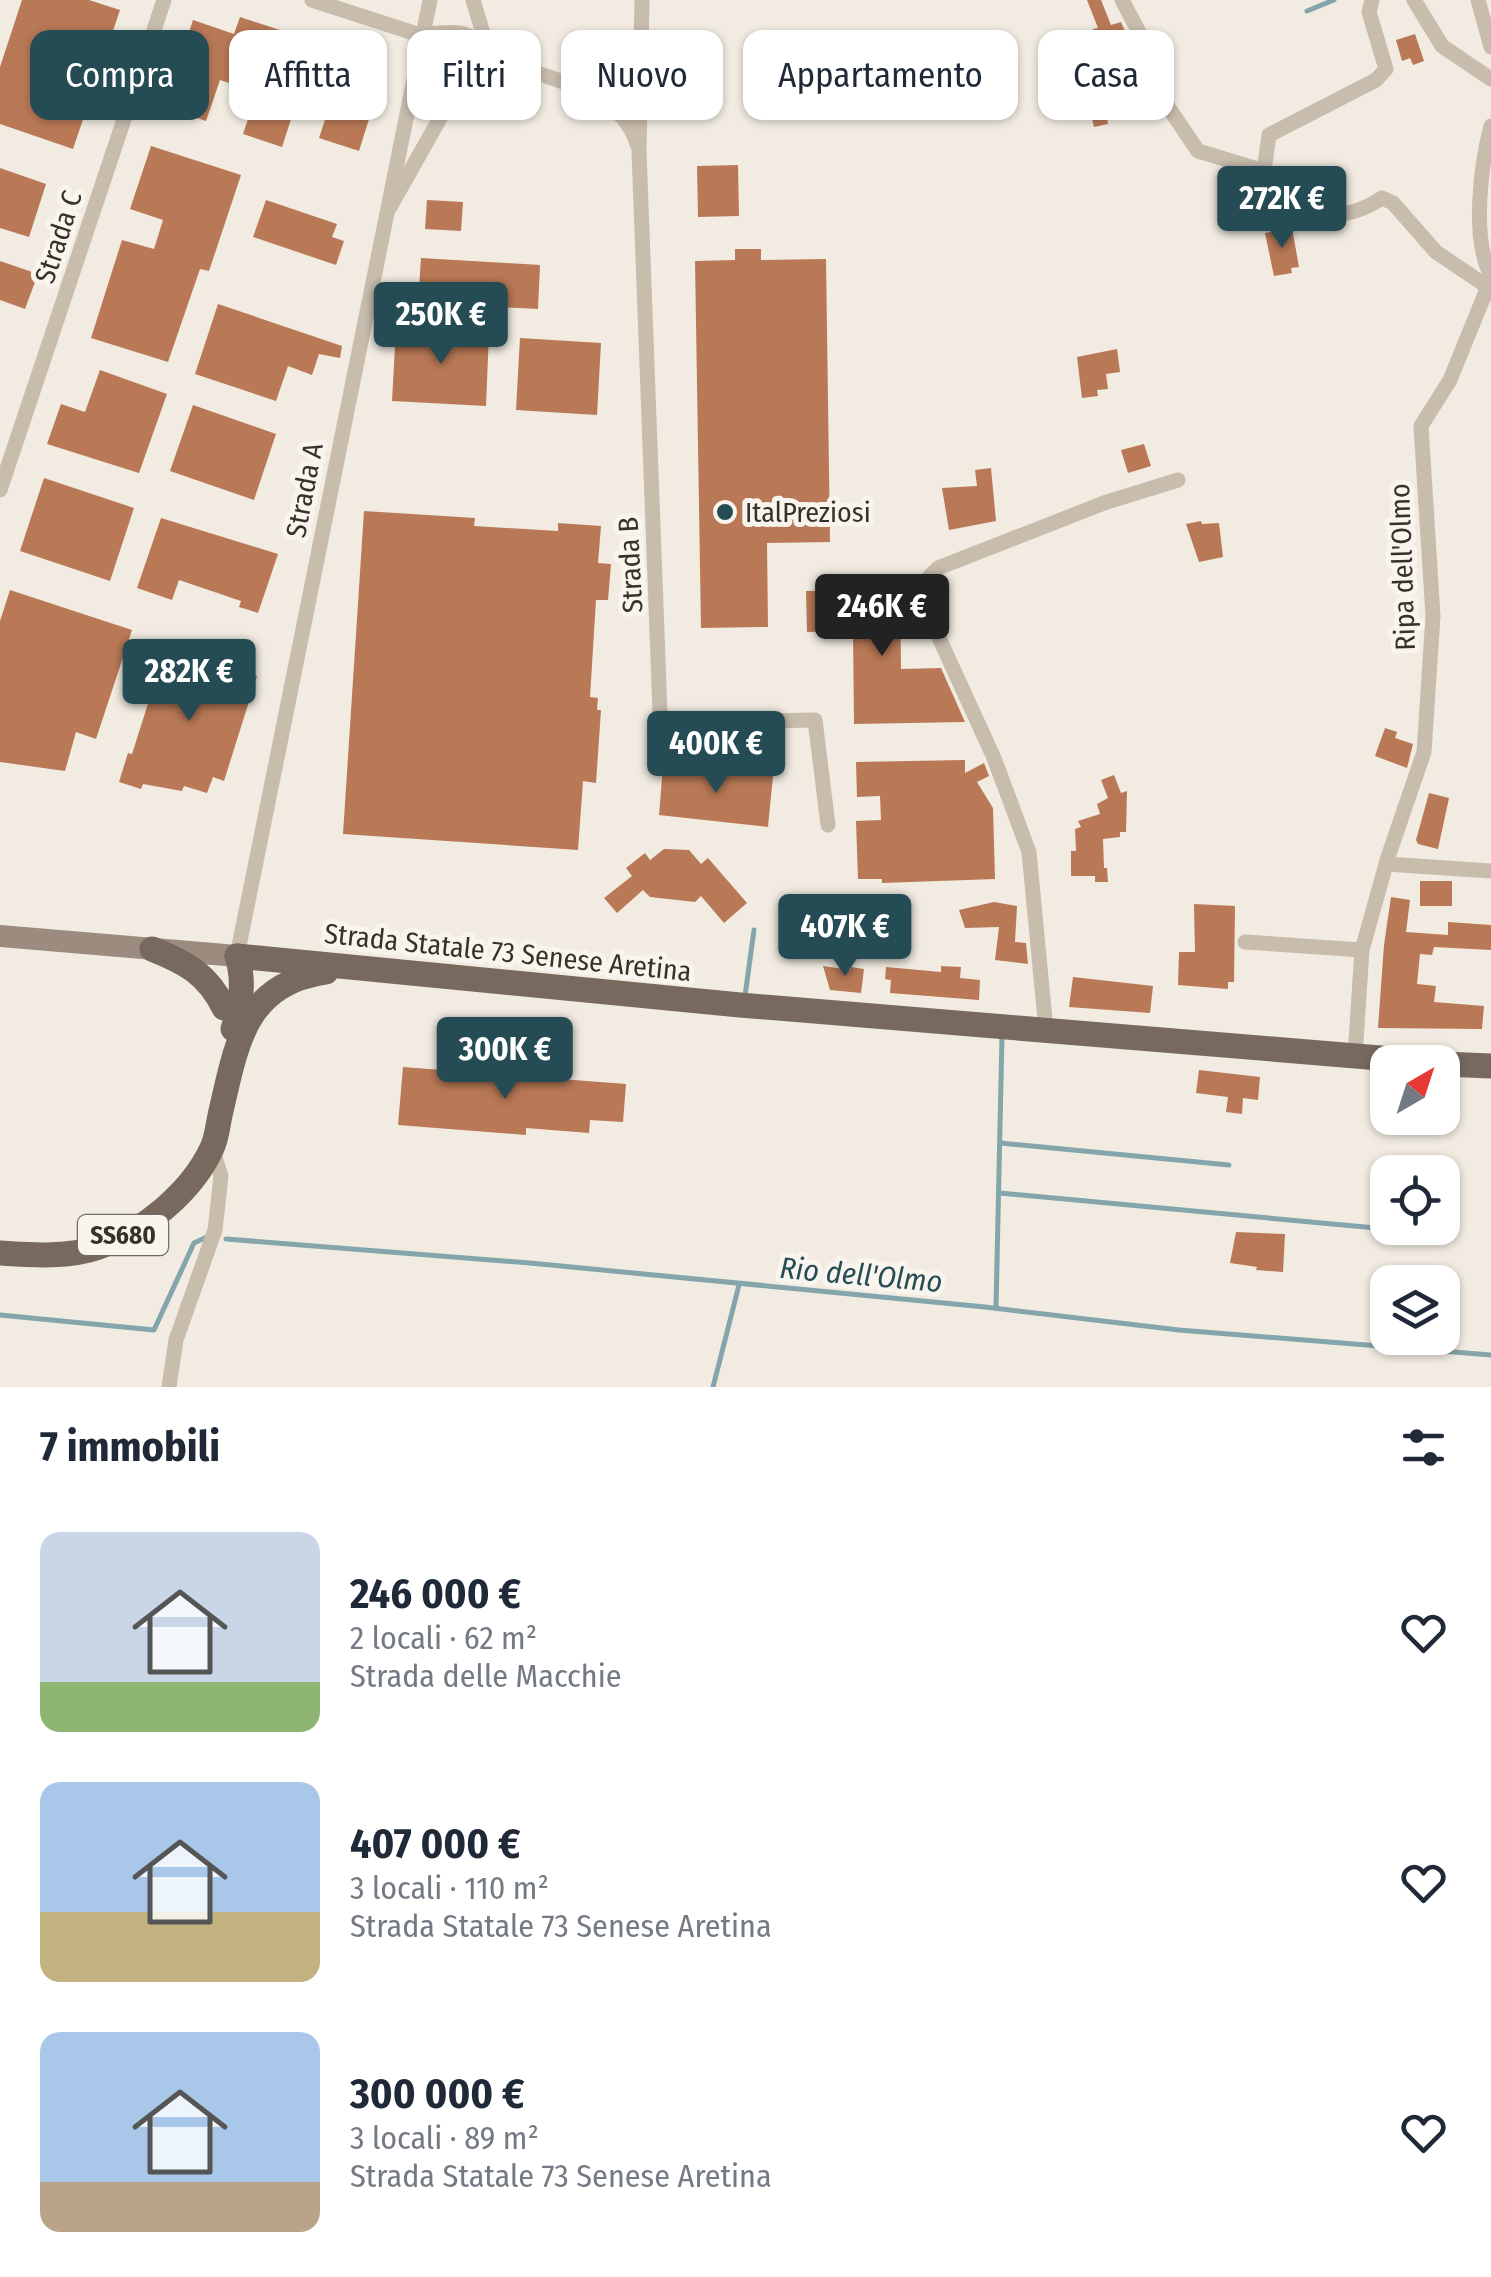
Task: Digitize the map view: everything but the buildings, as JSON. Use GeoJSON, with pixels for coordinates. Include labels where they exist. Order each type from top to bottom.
{"type":"FeatureCollection","features":[{"type":"Feature","properties":{"kind":"main road","name":"Strada Statale 73 Senese Aretina"},"geometry":{"type":"LineString","coordinates":[[0,936],[757,998],[1046,1030],[1370,1057]]}},
{"type":"Feature","properties":{"kind":"main road","name":"SS680"},"geometry":{"type":"LineString","coordinates":[[152,949],[186,962],[201,974],[215,989],[224,1008]]}},
{"type":"Feature","properties":{"kind":"main road","name":"SS680"},"geometry":{"type":"LineString","coordinates":[[229,1043],[223,986],[228,968],[237,956]]}},
{"type":"Feature","properties":{"kind":"main road","name":"SS680"},"geometry":{"type":"LineString","coordinates":[[226,1091],[229,1043],[242,989],[237,956]]}},
{"type":"Feature","properties":{"kind":"main road","name":"SS680"},"geometry":{"type":"LineString","coordinates":[[0,1253],[41,1256],[98,1248],[152,1219],[186,1186],[212,1148],[242,1031],[265,996],[286,982],[307,975],[386,970]]}},
{"type":"Feature","properties":{"kind":"main road"},"geometry":{"type":"LineString","coordinates":[[1460,1065],[1491,1066]]}},
{"type":"Feature","properties":{"kind":"street","name":"Strada C"},"geometry":{"type":"LineString","coordinates":[[0,490],[164,0]]}},
{"type":"Feature","properties":{"kind":"street","name":"Strada B"},"geometry":{"type":"LineString","coordinates":[[312,0],[407,30]]}},
{"type":"Feature","properties":{"kind":"street","name":"Strada A"},"geometry":{"type":"LineString","coordinates":[[421,30],[430,0]]}},
{"type":"Feature","properties":{"kind":"street"},"geometry":{"type":"LineString","coordinates":[[473,0],[482,30]]}},
{"type":"Feature","properties":{"kind":"street","name":"Strada B"},"geometry":{"type":"LineString","coordinates":[[641,30],[642,0]]}},
{"type":"Feature","properties":{"kind":"street"},"geometry":{"type":"LineString","coordinates":[[1122,0],[1148,50],[1152,78],[1162,98],[1198,151],[1264,170],[1289,196],[1316,213],[1346,215],[1382,198],[1393,203],[1436,252],[1490,280]]}},
{"type":"Feature","properties":{"kind":"street"},"geometry":{"type":"LineString","coordinates":[[1264,170],[1269,135],[1376,80],[1386,68],[1370,12],[1372,0]]}},
{"type":"Feature","properties":{"kind":"street"},"geometry":{"type":"LineString","coordinates":[[1414,0],[1442,46],[1491,79]]}},
{"type":"Feature","properties":{"kind":"street"},"geometry":{"type":"LineString","coordinates":[[1478,0],[1491,46]]}},
{"type":"Feature","properties":{"kind":"street","name":"Strada A"},"geometry":{"type":"LineString","coordinates":[[237,956],[407,99]]}},
{"type":"Feature","properties":{"kind":"street"},"geometry":{"type":"LineString","coordinates":[[383,220],[439,120]]}},
{"type":"Feature","properties":{"kind":"street","name":"Strada B"},"geometry":{"type":"LineString","coordinates":[[625,120],[633,130],[639,151]]}},
{"type":"Feature","properties":{"kind":"street","name":"Strada B"},"geometry":{"type":"LineString","coordinates":[[639,120],[660,713],[670,723],[815,720],[828,825]]}},
{"type":"Feature","properties":{"kind":"street"},"geometry":{"type":"LineString","coordinates":[[1490,280],[1480,220],[1482,172],[1491,126]]}},
{"type":"Feature","properties":{"kind":"street","name":"Ripa dell'Olmo"},"geometry":{"type":"LineString","coordinates":[[1355,1056],[1362,950],[1424,752],[1433,616],[1421,426],[1450,380],[1490,280]]}},
{"type":"Feature","properties":{"kind":"street"},"geometry":{"type":"LineString","coordinates":[[1046,1030],[1029,852],[994,758],[924,605],[920,586],[938,568],[1104,503],[1178,480]]}},
{"type":"Feature","properties":{"kind":"street"},"geometry":{"type":"LineString","coordinates":[[1386,864],[1491,872]]}},
{"type":"Feature","properties":{"kind":"street"},"geometry":{"type":"LineString","coordinates":[[1245,942],[1362,950]]}},
{"type":"Feature","properties":{"kind":"street"},"geometry":{"type":"LineString","coordinates":[[169,1387],[176,1340],[215,1230],[221,1176],[212,1148]]}},
{"type":"Feature","properties":{"kind":"waterway"},"geometry":{"type":"LineString","coordinates":[[1307,11],[1334,0]]}},
{"type":"Feature","properties":{"kind":"waterway"},"geometry":{"type":"LineString","coordinates":[[745,996],[754,930]]}},
{"type":"Feature","properties":{"kind":"waterway"},"geometry":{"type":"LineString","coordinates":[[996,1308],[1002,1036]]}},
{"type":"Feature","properties":{"kind":"waterway"},"geometry":{"type":"LineString","coordinates":[[1000,1143],[1229,1165]]}},
{"type":"Feature","properties":{"kind":"waterway"},"geometry":{"type":"LineString","coordinates":[[999,1193],[1370,1227]]}},
{"type":"Feature","properties":{"kind":"waterway","name":"Rio dell'Olmo"},"geometry":{"type":"LineString","coordinates":[[0,1315],[154,1330],[194,1243],[207,1237]]}},
{"type":"Feature","properties":{"kind":"waterway","name":"Rio dell'Olmo"},"geometry":{"type":"LineString","coordinates":[[226,1239],[530,1263],[1179,1330],[1491,1355]]}},
{"type":"Feature","properties":{"kind":"waterway"},"geometry":{"type":"LineString","coordinates":[[713,1387],[739,1285]]}},
{"type":"Feature","properties":{"kind":"place","name":"ItalPreziosi"},"geometry":{"type":"Point","coordinates":[725,512]}}]}
